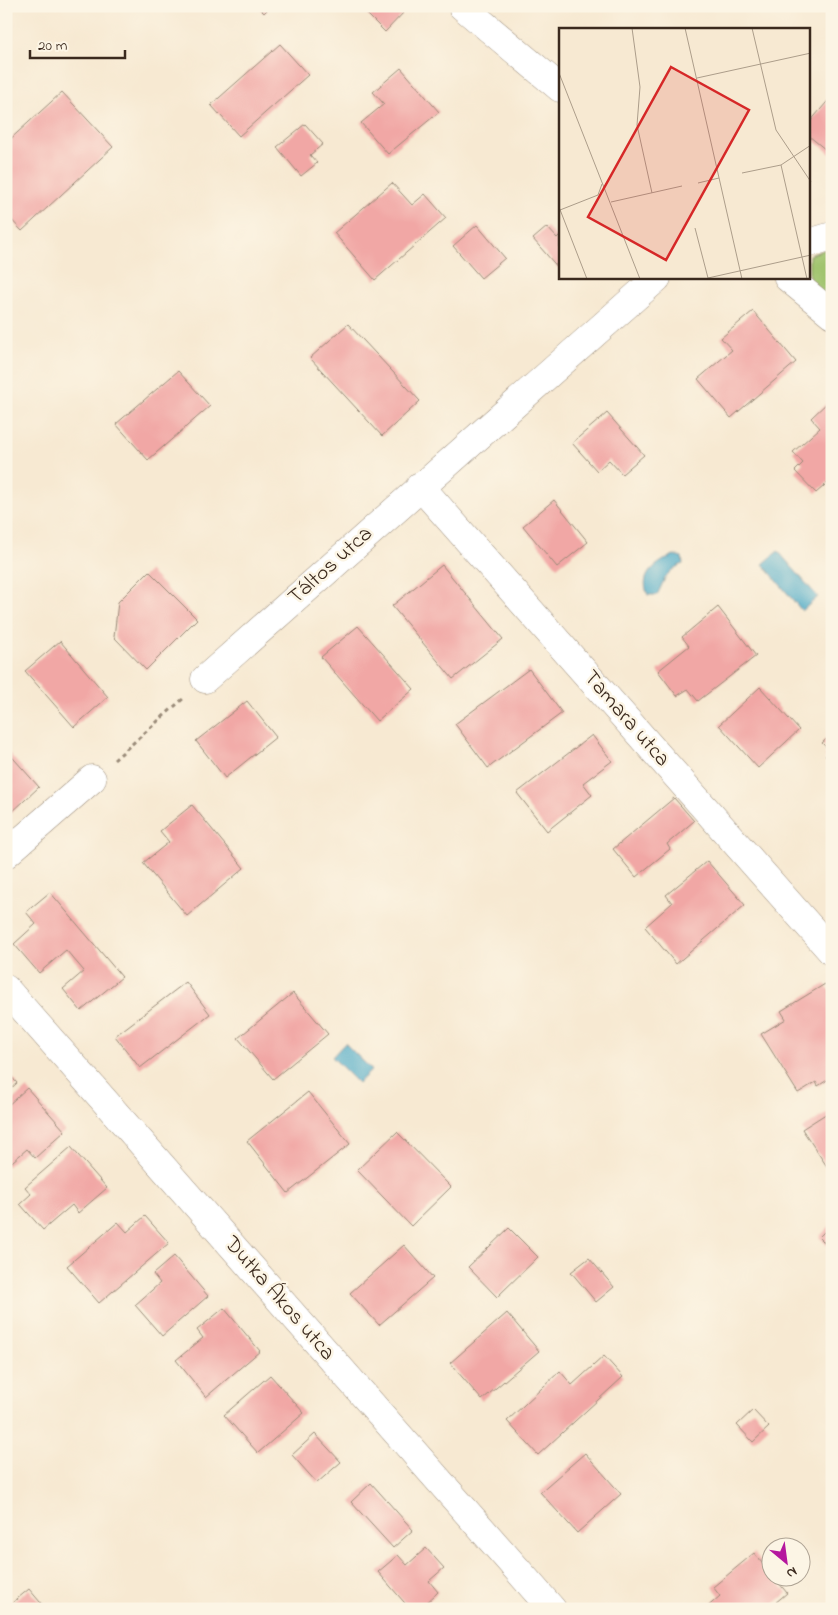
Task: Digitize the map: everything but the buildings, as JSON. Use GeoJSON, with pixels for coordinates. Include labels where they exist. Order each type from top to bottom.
{"type":"FeatureCollection","features":[{"type":"Feature","properties":{"kind":"street"},"geometry":{"type":"LineString","coordinates":[[462,6],[559,87]]}},
{"type":"Feature","properties":{"kind":"street"},"geometry":{"type":"LineString","coordinates":[[810,243],[832,236]]}},
{"type":"Feature","properties":{"kind":"street","name":"Táltos utca"},"geometry":{"type":"LineString","coordinates":[[205,679],[420,486],[656,279]]}},
{"type":"Feature","properties":{"kind":"street"},"geometry":{"type":"LineString","coordinates":[[789,279],[832,314]]}},
{"type":"Feature","properties":{"kind":"street","name":"Tamara utca"},"geometry":{"type":"LineString","coordinates":[[420,486],[832,952]]}},
{"type":"Feature","properties":{"kind":"street"},"geometry":{"type":"LineString","coordinates":[[6,854],[92,779]]}},
{"type":"Feature","properties":{"kind":"street","name":"Dutka Ákos utca"},"geometry":{"type":"LineString","coordinates":[[6,989],[552,1609]]}},
{"type":"Feature","properties":{"kind":"path"},"geometry":{"type":"LineString","coordinates":[[92,779],[205,679]]}},
{"type":"Feature","properties":{"kind":"green space"},"geometry":{"type":"Polygon","coordinates":[[[832,247],[832,305],[800,279],[810,279],[810,255],[832,247]]]}},
{"type":"Feature","properties":{"kind":"water"},"geometry":{"type":"Polygon","coordinates":[[[778,551],[818,597],[802,611],[763,564],[778,551]]]}},
{"type":"Feature","properties":{"kind":"water"},"geometry":{"type":"Polygon","coordinates":[[[674,555],[682,557],[683,564],[669,573],[657,595],[648,595],[645,581],[647,575],[661,562],[674,555]]]}},
{"type":"Feature","properties":{"kind":"water"},"geometry":{"type":"Polygon","coordinates":[[[345,1043],[372,1070],[358,1083],[332,1057],[345,1043]]]}}]}
